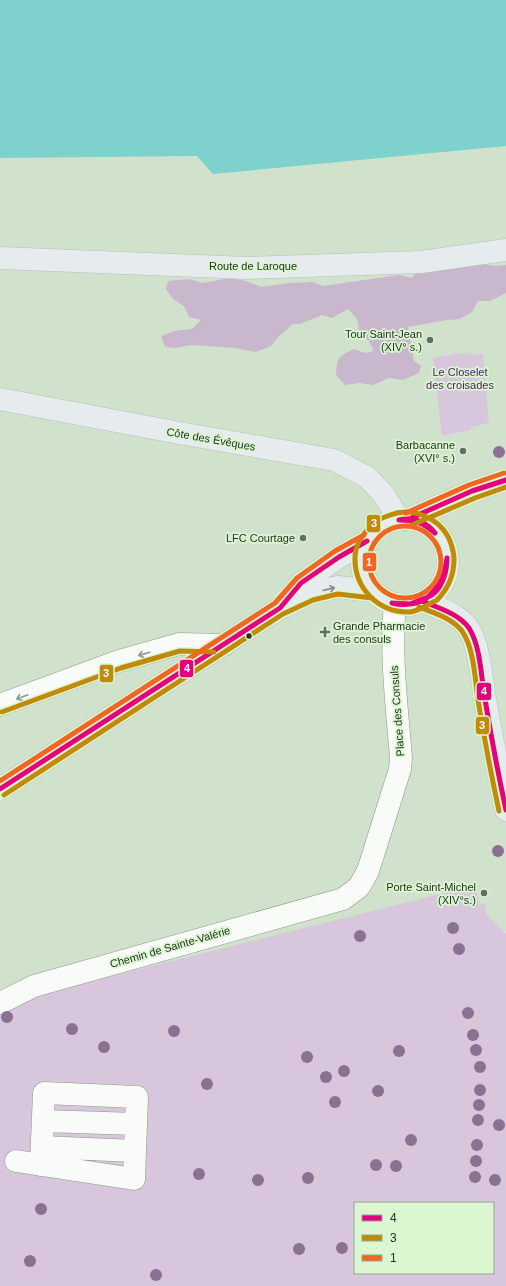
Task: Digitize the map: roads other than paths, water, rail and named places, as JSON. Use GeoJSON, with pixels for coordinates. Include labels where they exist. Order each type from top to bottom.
{"type":"FeatureCollection","features":[{"type":"Feature","properties":{"kind":"main road","name":"Route de Laroque"},"geometry":{"type":"LineString","coordinates":[[0,258],[247,268],[421,262],[506,250]]}},
{"type":"Feature","properties":{"kind":"main road","name":"Côte des Évêques"},"geometry":{"type":"LineString","coordinates":[[0,400],[334,460],[367,477],[404,519]]}},
{"type":"Feature","properties":{"kind":"main road"},"geometry":{"type":"LineString","coordinates":[[404,519],[422,522],[430,527],[439,537],[445,548],[447,561],[446,574],[440,586],[432,595],[422,601],[411,604],[395,604],[380,597],[373,591],[366,580],[362,567],[362,554],[367,541],[375,530],[386,523],[404,519],[472,491],[506,480]]}},
{"type":"Feature","properties":{"kind":"main road"},"geometry":{"type":"LineString","coordinates":[[280,608],[302,584],[339,557],[367,541]]}},
{"type":"Feature","properties":{"kind":"main road"},"geometry":{"type":"LineString","coordinates":[[0,789],[280,608],[311,593],[338,587],[373,591]]}},
{"type":"Feature","properties":{"kind":"main road"},"geometry":{"type":"LineString","coordinates":[[422,601],[448,612],[469,628],[478,655],[495,757],[506,810]]}},
{"type":"Feature","properties":{"kind":"street","name":"Place des Consuls"},"geometry":{"type":"LineString","coordinates":[[343,899],[359,887],[368,871],[400,769],[401,758],[394,656],[395,604]]}},
{"type":"Feature","properties":{"kind":"street"},"geometry":{"type":"LineString","coordinates":[[0,705],[119,661],[179,644],[224,645]]}},
{"type":"Feature","properties":{"kind":"street","name":"Chemin de Sainte-Valérie"},"geometry":{"type":"LineString","coordinates":[[0,1003],[34,986],[343,899]]}},
{"type":"Feature","properties":{"kind":"street"},"geometry":{"type":"LineString","coordinates":[[16,1161],[42,1156],[135,1151],[136,1124],[43,1121],[42,1156]]}},
{"type":"Feature","properties":{"kind":"water"},"geometry":{"type":"Polygon","coordinates":[[[0,0],[506,0],[506,146],[213,174],[197,156],[0,158],[0,0]]]}},
{"type":"Feature","properties":{"kind":"place","name":"Tour Saint-Jean (XIV° s.)"},"geometry":{"type":"Point","coordinates":[430,340]}},
{"type":"Feature","properties":{"kind":"place","name":"Barbacanne (XVI° s.)"},"geometry":{"type":"Point","coordinates":[463,451]}},
{"type":"Feature","properties":{"kind":"place","name":"LFC Courtage"},"geometry":{"type":"Point","coordinates":[303,538]}},
{"type":"Feature","properties":{"kind":"place","name":"Grande Pharmacie des consuls"},"geometry":{"type":"Point","coordinates":[325,632]}},
{"type":"Feature","properties":{"kind":"place","name":"Porte Saint-Michel (XIV°s.)"},"geometry":{"type":"Point","coordinates":[484,893]}},
{"type":"Feature","properties":{"kind":"park label","name":"Le Closelet des croisades"},"geometry":{"type":"Point","coordinates":[460,378]}}]}
